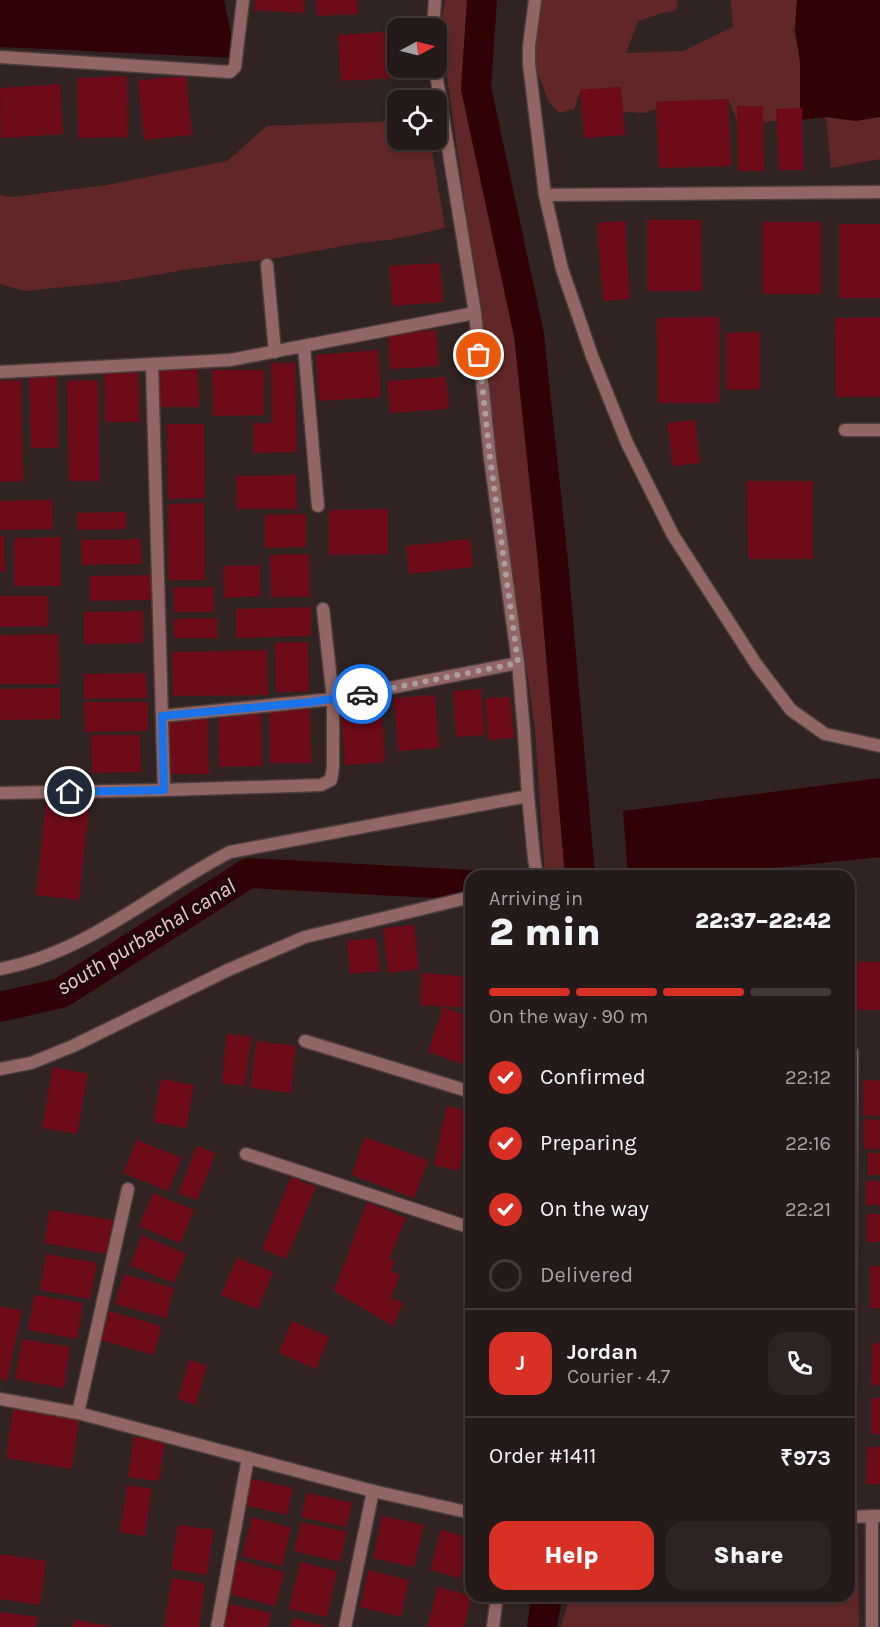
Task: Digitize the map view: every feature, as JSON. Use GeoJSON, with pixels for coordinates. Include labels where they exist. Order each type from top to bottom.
{"type":"FeatureCollection","features":[{"type":"Feature","properties":{"kind":"street"},"geometry":{"type":"LineString","coordinates":[[0,57],[230,72],[235,67],[243,0]]}},
{"type":"Feature","properties":{"kind":"street"},"geometry":{"type":"LineString","coordinates":[[434,18],[435,0]]}},
{"type":"Feature","properties":{"kind":"street"},"geometry":{"type":"LineString","coordinates":[[535,0],[529,64],[545,195],[562,269],[592,356],[627,443],[673,535],[756,664],[791,710],[825,734],[880,746]]}},
{"type":"Feature","properties":{"kind":"street"},"geometry":{"type":"LineString","coordinates":[[437,78],[475,313],[490,458],[518,663],[536,870]]}},
{"type":"Feature","properties":{"kind":"street"},"geometry":{"type":"LineString","coordinates":[[545,195],[880,192]]}},
{"type":"Feature","properties":{"kind":"street"},"geometry":{"type":"LineString","coordinates":[[267,265],[275,352]]}},
{"type":"Feature","properties":{"kind":"street"},"geometry":{"type":"LineString","coordinates":[[0,372],[230,360],[475,313]]}},
{"type":"Feature","properties":{"kind":"street"},"geometry":{"type":"LineString","coordinates":[[304,347],[318,506]]}},
{"type":"Feature","properties":{"kind":"street"},"geometry":{"type":"LineString","coordinates":[[152,365],[164,790]]}},
{"type":"Feature","properties":{"kind":"street"},"geometry":{"type":"LineString","coordinates":[[845,430],[880,430]]}},
{"type":"Feature","properties":{"kind":"street"},"geometry":{"type":"LineString","coordinates":[[0,793],[321,784],[331,780],[333,699],[323,609]]}},
{"type":"Feature","properties":{"kind":"street"},"geometry":{"type":"LineString","coordinates":[[162,716],[333,699],[518,663]]}},
{"type":"Feature","properties":{"kind":"street"},"geometry":{"type":"LineString","coordinates":[[0,969],[64,950],[102,929],[202,866],[230,852],[528,796]]}},
{"type":"Feature","properties":{"kind":"street"},"geometry":{"type":"LineString","coordinates":[[0,1069],[31,1063],[73,1046],[228,970],[305,937],[465,898]]}},
{"type":"Feature","properties":{"kind":"street"},"geometry":{"type":"LineString","coordinates":[[305,1041],[465,1090]]}},
{"type":"Feature","properties":{"kind":"street"},"geometry":{"type":"LineString","coordinates":[[246,1154],[465,1226]]}},
{"type":"Feature","properties":{"kind":"street"},"geometry":{"type":"LineString","coordinates":[[78,1413],[128,1189]]}},
{"type":"Feature","properties":{"kind":"street"},"geometry":{"type":"LineString","coordinates":[[0,1399],[78,1413],[374,1491],[465,1512]]}},
{"type":"Feature","properties":{"kind":"street"},"geometry":{"type":"LineString","coordinates":[[217,1627],[248,1458]]}},
{"type":"Feature","properties":{"kind":"street"},"geometry":{"type":"LineString","coordinates":[[345,1627],[374,1491]]}},
{"type":"Feature","properties":{"kind":"street"},"geometry":{"type":"LineString","coordinates":[[855,1517],[876,1516],[872,1627]]}},
{"type":"Feature","properties":{"kind":"street"},"geometry":{"type":"LineString","coordinates":[[493,1627],[496,1602]]}},
{"type":"Feature","properties":{"kind":"shaded area"},"geometry":{"type":"Polygon","coordinates":[[[0,0],[224,0],[236,58],[0,47],[0,0]]]}},
{"type":"Feature","properties":{"kind":"shaded area"},"geometry":{"type":"Polygon","coordinates":[[[445,0],[482,0],[476,88],[529,335],[553,562],[579,870],[545,870],[535,729],[493,432],[482,307],[447,77],[447,18],[442,18],[445,0]]]}},
{"type":"Feature","properties":{"kind":"shaded area"},"geometry":{"type":"Polygon","coordinates":[[[540,0],[678,0],[676,11],[638,21],[626,53],[683,51],[733,27],[731,0],[797,0],[795,29],[792,27],[800,61],[800,120],[773,121],[740,127],[728,99],[657,102],[656,109],[645,113],[623,112],[621,87],[581,90],[574,109],[559,113],[549,102],[535,66],[540,0]]]}},
{"type":"Feature","properties":{"kind":"shaded area"},"geometry":{"type":"Polygon","coordinates":[[[797,0],[880,0],[880,117],[856,121],[826,117],[800,120],[800,61],[795,29],[797,0]]]}},
{"type":"Feature","properties":{"kind":"shaded area"},"geometry":{"type":"Polygon","coordinates":[[[880,112],[880,159],[831,168],[826,117],[880,112]]]}},
{"type":"Feature","properties":{"kind":"shaded area"},"geometry":{"type":"Polygon","coordinates":[[[387,121],[387,150],[432,150],[445,228],[395,239],[114,282],[25,291],[0,284],[0,195],[13,197],[107,185],[227,161],[267,126],[387,121]]]}},
{"type":"Feature","properties":{"kind":"shaded area"},"geometry":{"type":"Polygon","coordinates":[[[880,778],[880,857],[752,870],[628,870],[623,811],[880,778]]]}},
{"type":"Feature","properties":{"kind":"shaded area"},"geometry":{"type":"Polygon","coordinates":[[[855,1525],[858,1525],[859,1627],[561,1627],[568,1602],[855,1602],[855,1525]]]}},
{"type":"Feature","properties":{"kind":"building"},"geometry":{"type":"Polygon","coordinates":[[[255,0],[304,0],[304,13],[254,10],[255,0]]]}},
{"type":"Feature","properties":{"kind":"building"},"geometry":{"type":"Polygon","coordinates":[[[316,0],[357,0],[358,14],[317,16],[316,0]]]}},
{"type":"Feature","properties":{"kind":"building"},"geometry":{"type":"Polygon","coordinates":[[[387,32],[387,78],[396,78],[341,81],[338,35],[387,32]]]}},
{"type":"Feature","properties":{"kind":"building"},"geometry":{"type":"Polygon","coordinates":[[[127,76],[128,137],[78,138],[77,78],[127,76]]]}},
{"type":"Feature","properties":{"kind":"building"},"geometry":{"type":"Polygon","coordinates":[[[186,76],[192,135],[144,140],[138,80],[186,76]]]}},
{"type":"Feature","properties":{"kind":"building"},"geometry":{"type":"Polygon","coordinates":[[[60,84],[63,134],[1,138],[0,88],[60,84]]]}},
{"type":"Feature","properties":{"kind":"building"},"geometry":{"type":"Polygon","coordinates":[[[621,87],[625,135],[584,138],[580,90],[621,87]]]}},
{"type":"Feature","properties":{"kind":"building"},"geometry":{"type":"Polygon","coordinates":[[[728,99],[731,166],[659,168],[656,102],[728,99]]]}},
{"type":"Feature","properties":{"kind":"building"},"geometry":{"type":"Polygon","coordinates":[[[737,106],[763,106],[764,171],[738,171],[737,106]]]}},
{"type":"Feature","properties":{"kind":"building"},"geometry":{"type":"Polygon","coordinates":[[[802,108],[804,170],[779,170],[776,109],[802,108]]]}},
{"type":"Feature","properties":{"kind":"building"},"geometry":{"type":"Polygon","coordinates":[[[647,220],[701,220],[702,291],[647,291],[647,220]]]}},
{"type":"Feature","properties":{"kind":"building"},"geometry":{"type":"Polygon","coordinates":[[[625,221],[630,299],[603,301],[597,223],[625,221]]]}},
{"type":"Feature","properties":{"kind":"building"},"geometry":{"type":"Polygon","coordinates":[[[763,222],[821,222],[821,294],[763,294],[763,222]]]}},
{"type":"Feature","properties":{"kind":"building"},"geometry":{"type":"Polygon","coordinates":[[[839,224],[880,224],[880,298],[839,298],[839,224]]]}},
{"type":"Feature","properties":{"kind":"building"},"geometry":{"type":"Polygon","coordinates":[[[440,263],[443,302],[392,306],[390,266],[440,263]]]}},
{"type":"Feature","properties":{"kind":"building"},"geometry":{"type":"Polygon","coordinates":[[[719,317],[719,403],[658,403],[657,318],[719,317]]]}},
{"type":"Feature","properties":{"kind":"building"},"geometry":{"type":"Polygon","coordinates":[[[880,317],[880,397],[836,397],[835,318],[880,317]]]}},
{"type":"Feature","properties":{"kind":"building"},"geometry":{"type":"Polygon","coordinates":[[[436,330],[439,366],[390,369],[388,334],[436,330]]]}},
{"type":"Feature","properties":{"kind":"building"},"geometry":{"type":"Polygon","coordinates":[[[760,332],[760,389],[726,390],[726,333],[760,332]]]}},
{"type":"Feature","properties":{"kind":"building"},"geometry":{"type":"Polygon","coordinates":[[[378,350],[381,397],[319,401],[316,355],[378,350]]]}},
{"type":"Feature","properties":{"kind":"building"},"geometry":{"type":"Polygon","coordinates":[[[271,363],[295,363],[297,452],[253,453],[253,423],[272,423],[271,363]]]}},
{"type":"Feature","properties":{"kind":"building"},"geometry":{"type":"Polygon","coordinates":[[[138,369],[140,422],[105,422],[104,370],[138,369]]]}},
{"type":"Feature","properties":{"kind":"building"},"geometry":{"type":"Polygon","coordinates":[[[156,369],[198,369],[199,407],[156,407],[156,369]]]}},
{"type":"Feature","properties":{"kind":"building"},"geometry":{"type":"Polygon","coordinates":[[[212,370],[264,370],[264,415],[213,416],[212,370]]]}},
{"type":"Feature","properties":{"kind":"building"},"geometry":{"type":"Polygon","coordinates":[[[29,376],[57,376],[58,448],[31,448],[29,376]]]}},
{"type":"Feature","properties":{"kind":"building"},"geometry":{"type":"Polygon","coordinates":[[[446,377],[449,409],[390,413],[387,381],[446,377]]]}},
{"type":"Feature","properties":{"kind":"building"},"geometry":{"type":"Polygon","coordinates":[[[21,380],[23,481],[0,482],[0,381],[21,380]]]}},
{"type":"Feature","properties":{"kind":"building"},"geometry":{"type":"Polygon","coordinates":[[[98,380],[100,481],[69,481],[67,381],[98,380]]]}},
{"type":"Feature","properties":{"kind":"building"},"geometry":{"type":"Polygon","coordinates":[[[695,420],[700,463],[673,466],[667,423],[695,420]]]}},
{"type":"Feature","properties":{"kind":"building"},"geometry":{"type":"Polygon","coordinates":[[[167,424],[204,424],[205,498],[168,499],[167,424]]]}},
{"type":"Feature","properties":{"kind":"building"},"geometry":{"type":"Polygon","coordinates":[[[296,475],[297,509],[237,509],[236,476],[296,475]]]}},
{"type":"Feature","properties":{"kind":"building"},"geometry":{"type":"Polygon","coordinates":[[[747,481],[813,481],[813,559],[748,559],[747,481]]]}},
{"type":"Feature","properties":{"kind":"building"},"geometry":{"type":"Polygon","coordinates":[[[52,500],[53,529],[0,530],[0,501],[52,500]]]}},
{"type":"Feature","properties":{"kind":"building"},"geometry":{"type":"Polygon","coordinates":[[[204,503],[205,580],[169,580],[168,504],[204,503]]]}},
{"type":"Feature","properties":{"kind":"building"},"geometry":{"type":"Polygon","coordinates":[[[388,509],[388,554],[329,555],[329,510],[388,509]]]}},
{"type":"Feature","properties":{"kind":"building"},"geometry":{"type":"Polygon","coordinates":[[[126,512],[126,529],[77,530],[77,513],[126,512]]]}},
{"type":"Feature","properties":{"kind":"building"},"geometry":{"type":"Polygon","coordinates":[[[306,514],[306,547],[265,548],[265,515],[306,514]]]}},
{"type":"Feature","properties":{"kind":"building"},"geometry":{"type":"Polygon","coordinates":[[[0,536],[4,536],[5,572],[0,572],[0,536]]]}},
{"type":"Feature","properties":{"kind":"building"},"geometry":{"type":"Polygon","coordinates":[[[61,537],[61,586],[14,586],[14,538],[61,537]]]}},
{"type":"Feature","properties":{"kind":"building"},"geometry":{"type":"Polygon","coordinates":[[[141,539],[142,564],[82,565],[81,540],[141,539]]]}},
{"type":"Feature","properties":{"kind":"building"},"geometry":{"type":"Polygon","coordinates":[[[470,539],[473,567],[409,574],[406,546],[470,539]]]}},
{"type":"Feature","properties":{"kind":"building"},"geometry":{"type":"Polygon","coordinates":[[[309,554],[310,597],[271,597],[270,555],[309,554]]]}},
{"type":"Feature","properties":{"kind":"building"},"geometry":{"type":"Polygon","coordinates":[[[260,565],[261,596],[224,598],[223,566],[260,565]]]}},
{"type":"Feature","properties":{"kind":"building"},"geometry":{"type":"Polygon","coordinates":[[[151,575],[151,600],[90,601],[90,576],[151,575]]]}},
{"type":"Feature","properties":{"kind":"building"},"geometry":{"type":"Polygon","coordinates":[[[173,587],[214,587],[214,612],[174,612],[173,587]]]}},
{"type":"Feature","properties":{"kind":"building"},"geometry":{"type":"Polygon","coordinates":[[[0,596],[48,596],[48,626],[0,627],[0,596]]]}},
{"type":"Feature","properties":{"kind":"building"},"geometry":{"type":"Polygon","coordinates":[[[311,607],[311,636],[236,638],[236,609],[311,607]]]}},
{"type":"Feature","properties":{"kind":"building"},"geometry":{"type":"Polygon","coordinates":[[[143,611],[143,643],[84,644],[84,612],[143,611]]]}},
{"type":"Feature","properties":{"kind":"building"},"geometry":{"type":"Polygon","coordinates":[[[217,618],[217,638],[174,638],[173,619],[217,618]]]}},
{"type":"Feature","properties":{"kind":"building"},"geometry":{"type":"Polygon","coordinates":[[[58,634],[59,684],[0,684],[0,635],[58,634]]]}},
{"type":"Feature","properties":{"kind":"building"},"geometry":{"type":"Polygon","coordinates":[[[308,642],[309,691],[276,692],[275,643],[308,642]]]}},
{"type":"Feature","properties":{"kind":"building"},"geometry":{"type":"Polygon","coordinates":[[[267,650],[268,695],[173,696],[172,652],[267,650]]]}},
{"type":"Feature","properties":{"kind":"building"},"geometry":{"type":"Polygon","coordinates":[[[146,673],[147,698],[84,699],[84,674],[146,673]]]}},
{"type":"Feature","properties":{"kind":"building"},"geometry":{"type":"Polygon","coordinates":[[[60,688],[60,719],[0,720],[0,689],[60,688]]]}},
{"type":"Feature","properties":{"kind":"building"},"geometry":{"type":"Polygon","coordinates":[[[481,689],[484,735],[456,737],[453,691],[481,689]]]}},
{"type":"Feature","properties":{"kind":"building"},"geometry":{"type":"Polygon","coordinates":[[[435,695],[439,748],[398,751],[394,698],[435,695]]]}},
{"type":"Feature","properties":{"kind":"building"},"geometry":{"type":"Polygon","coordinates":[[[510,697],[514,738],[488,740],[485,698],[510,697]]]}},
{"type":"Feature","properties":{"kind":"building"},"geometry":{"type":"Polygon","coordinates":[[[381,698],[385,762],[345,765],[340,701],[381,698]]]}},
{"type":"Feature","properties":{"kind":"building"},"geometry":{"type":"Polygon","coordinates":[[[84,702],[148,702],[148,731],[85,732],[84,702]]]}},
{"type":"Feature","properties":{"kind":"building"},"geometry":{"type":"Polygon","coordinates":[[[310,707],[311,763],[270,763],[269,708],[310,707]]]}},
{"type":"Feature","properties":{"kind":"building"},"geometry":{"type":"Polygon","coordinates":[[[261,714],[262,766],[219,767],[218,715],[261,714]]]}},
{"type":"Feature","properties":{"kind":"building"},"geometry":{"type":"Polygon","coordinates":[[[208,716],[209,774],[169,774],[168,717],[208,716]]]}},
{"type":"Feature","properties":{"kind":"building"},"geometry":{"type":"Polygon","coordinates":[[[91,735],[140,735],[141,772],[92,773],[91,735]]]}},
{"type":"Feature","properties":{"kind":"building"},"geometry":{"type":"Polygon","coordinates":[[[47,793],[90,798],[79,900],[36,895],[47,793]]]}},
{"type":"Feature","properties":{"kind":"building"},"geometry":{"type":"Polygon","coordinates":[[[414,925],[419,969],[388,973],[383,928],[414,925]]]}},
{"type":"Feature","properties":{"kind":"building"},"geometry":{"type":"Polygon","coordinates":[[[376,938],[380,971],[350,974],[347,941],[376,938]]]}},
{"type":"Feature","properties":{"kind":"building"},"geometry":{"type":"Polygon","coordinates":[[[855,962],[880,962],[880,1010],[855,1010],[855,962]]]}},
{"type":"Feature","properties":{"kind":"building"},"geometry":{"type":"Polygon","coordinates":[[[422,973],[465,977],[465,1008],[420,1005],[422,973]]]}},
{"type":"Feature","properties":{"kind":"building"},"geometry":{"type":"Polygon","coordinates":[[[443,1007],[465,1015],[465,1065],[428,1052],[443,1007]]]}},
{"type":"Feature","properties":{"kind":"building"},"geometry":{"type":"Polygon","coordinates":[[[227,1034],[251,1037],[245,1086],[222,1083],[227,1034]]]}},
{"type":"Feature","properties":{"kind":"building"},"geometry":{"type":"Polygon","coordinates":[[[256,1041],[296,1046],[291,1093],[250,1088],[256,1041]]]}},
{"type":"Feature","properties":{"kind":"building"},"geometry":{"type":"Polygon","coordinates":[[[53,1067],[88,1074],[77,1134],[42,1128],[53,1067]]]}},
{"type":"Feature","properties":{"kind":"building"},"geometry":{"type":"Polygon","coordinates":[[[161,1079],[194,1085],[186,1128],[153,1122],[161,1079]]]}},
{"type":"Feature","properties":{"kind":"building"},"geometry":{"type":"Polygon","coordinates":[[[863,1080],[880,1081],[880,1116],[863,1115],[863,1080]]]}},
{"type":"Feature","properties":{"kind":"building"},"geometry":{"type":"Polygon","coordinates":[[[447,1106],[465,1110],[465,1142],[459,1171],[434,1165],[447,1106]]]}},
{"type":"Feature","properties":{"kind":"building"},"geometry":{"type":"Polygon","coordinates":[[[864,1119],[880,1120],[880,1149],[864,1149],[864,1119]]]}},
{"type":"Feature","properties":{"kind":"building"},"geometry":{"type":"Polygon","coordinates":[[[365,1137],[428,1160],[414,1198],[352,1175],[365,1137]]]}},
{"type":"Feature","properties":{"kind":"building"},"geometry":{"type":"Polygon","coordinates":[[[137,1140],[182,1158],[168,1191],[123,1173],[137,1140]]]}},
{"type":"Feature","properties":{"kind":"building"},"geometry":{"type":"Polygon","coordinates":[[[197,1146],[216,1153],[197,1200],[178,1193],[197,1146]]]}},
{"type":"Feature","properties":{"kind":"building"},"geometry":{"type":"Polygon","coordinates":[[[868,1153],[880,1153],[880,1175],[868,1175],[868,1153]]]}},
{"type":"Feature","properties":{"kind":"building"},"geometry":{"type":"Polygon","coordinates":[[[291,1177],[316,1187],[286,1259],[262,1249],[291,1177]]]}},
{"type":"Feature","properties":{"kind":"building"},"geometry":{"type":"Polygon","coordinates":[[[866,1181],[880,1181],[880,1205],[866,1205],[866,1181]]]}},
{"type":"Feature","properties":{"kind":"building"},"geometry":{"type":"Polygon","coordinates":[[[153,1193],[194,1210],[180,1243],[139,1226],[153,1193]]]}},
{"type":"Feature","properties":{"kind":"building"},"geometry":{"type":"Polygon","coordinates":[[[367,1202],[406,1218],[389,1259],[395,1262],[391,1271],[400,1275],[391,1298],[403,1303],[393,1326],[334,1291],[367,1202]]]}},
{"type":"Feature","properties":{"kind":"building"},"geometry":{"type":"Polygon","coordinates":[[[50,1210],[113,1220],[107,1254],[44,1243],[50,1210]]]}},
{"type":"Feature","properties":{"kind":"building"},"geometry":{"type":"Polygon","coordinates":[[[867,1214],[880,1214],[880,1242],[867,1242],[867,1214]]]}},
{"type":"Feature","properties":{"kind":"building"},"geometry":{"type":"Polygon","coordinates":[[[142,1235],[186,1254],[174,1283],[130,1265],[142,1235]]]}},
{"type":"Feature","properties":{"kind":"building"},"geometry":{"type":"Polygon","coordinates":[[[46,1254],[97,1263],[90,1299],[40,1290],[46,1254]]]}},
{"type":"Feature","properties":{"kind":"building"},"geometry":{"type":"Polygon","coordinates":[[[237,1258],[273,1272],[258,1309],[221,1295],[237,1258]]]}},
{"type":"Feature","properties":{"kind":"building"},"geometry":{"type":"Polygon","coordinates":[[[870,1266],[880,1266],[880,1308],[870,1308],[870,1266]]]}},
{"type":"Feature","properties":{"kind":"building"},"geometry":{"type":"Polygon","coordinates":[[[124,1274],[174,1288],[166,1318],[115,1304],[124,1274]]]}},
{"type":"Feature","properties":{"kind":"building"},"geometry":{"type":"Polygon","coordinates":[[[34,1295],[83,1303],[77,1339],[28,1330],[34,1295]]]}},
{"type":"Feature","properties":{"kind":"building"},"geometry":{"type":"Polygon","coordinates":[[[0,1306],[22,1311],[7,1381],[0,1379],[0,1306]]]}},
{"type":"Feature","properties":{"kind":"building"},"geometry":{"type":"Polygon","coordinates":[[[109,1311],[161,1326],[154,1355],[101,1340],[109,1311]]]}},
{"type":"Feature","properties":{"kind":"building"},"geometry":{"type":"Polygon","coordinates":[[[292,1321],[329,1337],[316,1369],[279,1353],[292,1321]]]}},
{"type":"Feature","properties":{"kind":"building"},"geometry":{"type":"Polygon","coordinates":[[[22,1339],[70,1347],[64,1388],[15,1379],[22,1339]]]}},
{"type":"Feature","properties":{"kind":"building"},"geometry":{"type":"Polygon","coordinates":[[[872,1343],[880,1343],[880,1385],[871,1385],[872,1343]]]}},
{"type":"Feature","properties":{"kind":"building"},"geometry":{"type":"Polygon","coordinates":[[[189,1360],[207,1365],[196,1405],[178,1399],[189,1360]]]}},
{"type":"Feature","properties":{"kind":"building"},"geometry":{"type":"Polygon","coordinates":[[[871,1398],[880,1398],[880,1434],[871,1434],[871,1398]]]}},
{"type":"Feature","properties":{"kind":"building"},"geometry":{"type":"Polygon","coordinates":[[[13,1409],[79,1419],[72,1469],[6,1458],[13,1409]]]}},
{"type":"Feature","properties":{"kind":"building"},"geometry":{"type":"Polygon","coordinates":[[[134,1437],[165,1441],[159,1481],[128,1477],[134,1437]]]}},
{"type":"Feature","properties":{"kind":"building"},"geometry":{"type":"Polygon","coordinates":[[[867,1447],[880,1447],[880,1484],[866,1484],[867,1447]]]}},
{"type":"Feature","properties":{"kind":"building"},"geometry":{"type":"Polygon","coordinates":[[[248,1478],[293,1488],[287,1515],[241,1504],[248,1478]]]}},
{"type":"Feature","properties":{"kind":"building"},"geometry":{"type":"Polygon","coordinates":[[[127,1485],[152,1489],[145,1536],[120,1532],[127,1485]]]}},
{"type":"Feature","properties":{"kind":"building"},"geometry":{"type":"Polygon","coordinates":[[[307,1493],[352,1503],[346,1527],[301,1517],[307,1493]]]}},
{"type":"Feature","properties":{"kind":"building"},"geometry":{"type":"Polygon","coordinates":[[[382,1516],[424,1525],[414,1567],[373,1558],[382,1516]]]}},
{"type":"Feature","properties":{"kind":"building"},"geometry":{"type":"Polygon","coordinates":[[[252,1517],[291,1528],[282,1566],[242,1556],[252,1517]]]}},
{"type":"Feature","properties":{"kind":"building"},"geometry":{"type":"Polygon","coordinates":[[[301,1522],[347,1532],[340,1562],[294,1551],[301,1522]]]}},
{"type":"Feature","properties":{"kind":"building"},"geometry":{"type":"Polygon","coordinates":[[[178,1525],[214,1530],[207,1575],[171,1569],[178,1525]]]}},
{"type":"Feature","properties":{"kind":"building"},"geometry":{"type":"Polygon","coordinates":[[[441,1530],[465,1536],[465,1560],[460,1578],[430,1570],[441,1530]]]}},
{"type":"Feature","properties":{"kind":"building"},"geometry":{"type":"Polygon","coordinates":[[[0,1554],[46,1561],[40,1605],[0,1599],[0,1554]]]}},
{"type":"Feature","properties":{"kind":"building"},"geometry":{"type":"Polygon","coordinates":[[[238,1560],[284,1572],[276,1606],[229,1594],[238,1560]]]}},
{"type":"Feature","properties":{"kind":"building"},"geometry":{"type":"Polygon","coordinates":[[[300,1562],[337,1571],[327,1617],[289,1609],[300,1562]]]}},
{"type":"Feature","properties":{"kind":"building"},"geometry":{"type":"Polygon","coordinates":[[[368,1570],[409,1580],[401,1617],[360,1607],[368,1570]]]}},
{"type":"Feature","properties":{"kind":"building"},"geometry":{"type":"Polygon","coordinates":[[[172,1578],[205,1583],[199,1627],[164,1627],[172,1578]]]}},
{"type":"Feature","properties":{"kind":"building"},"geometry":{"type":"Polygon","coordinates":[[[438,1587],[465,1594],[465,1602],[470,1602],[464,1627],[427,1627],[438,1587]]]}},
{"type":"Feature","properties":{"kind":"building"},"geometry":{"type":"Polygon","coordinates":[[[229,1604],[271,1613],[268,1627],[224,1627],[229,1604]]]}},
{"type":"Feature","properties":{"kind":"building"},"geometry":{"type":"Polygon","coordinates":[[[0,1612],[38,1617],[36,1627],[0,1627],[0,1612]]]}},
{"type":"Feature","properties":{"kind":"building"},"geometry":{"type":"Polygon","coordinates":[[[293,1618],[325,1626],[325,1627],[291,1627],[293,1618]]]}},
{"type":"Feature","properties":{"kind":"building"},"geometry":{"type":"Polygon","coordinates":[[[74,1620],[111,1626],[111,1627],[73,1627],[74,1620]]]}},
{"type":"Feature","properties":{"kind":"waterway"},"geometry":{"type":"LineString","coordinates":[[482,0],[476,88],[529,335],[553,562],[579,870]]}},
{"type":"Feature","properties":{"kind":"waterway","name":"south purbachal canal"},"geometry":{"type":"LineString","coordinates":[[0,1007],[61,993],[249,873],[465,885]]}},
{"type":"Feature","properties":{"kind":"waterway"},"geometry":{"type":"LineString","coordinates":[[542,1627],[546,1602]]}},
{"type":"Feature","properties":{"kind":"way so far"},"geometry":{"type":"LineString","coordinates":[[362,694],[518,663],[490,458],[479,355]]}},
{"type":"Feature","properties":{"kind":"route"},"geometry":{"type":"LineString","coordinates":[[70,792],[164,790],[162,716],[312,702],[362,694]]}}]}
